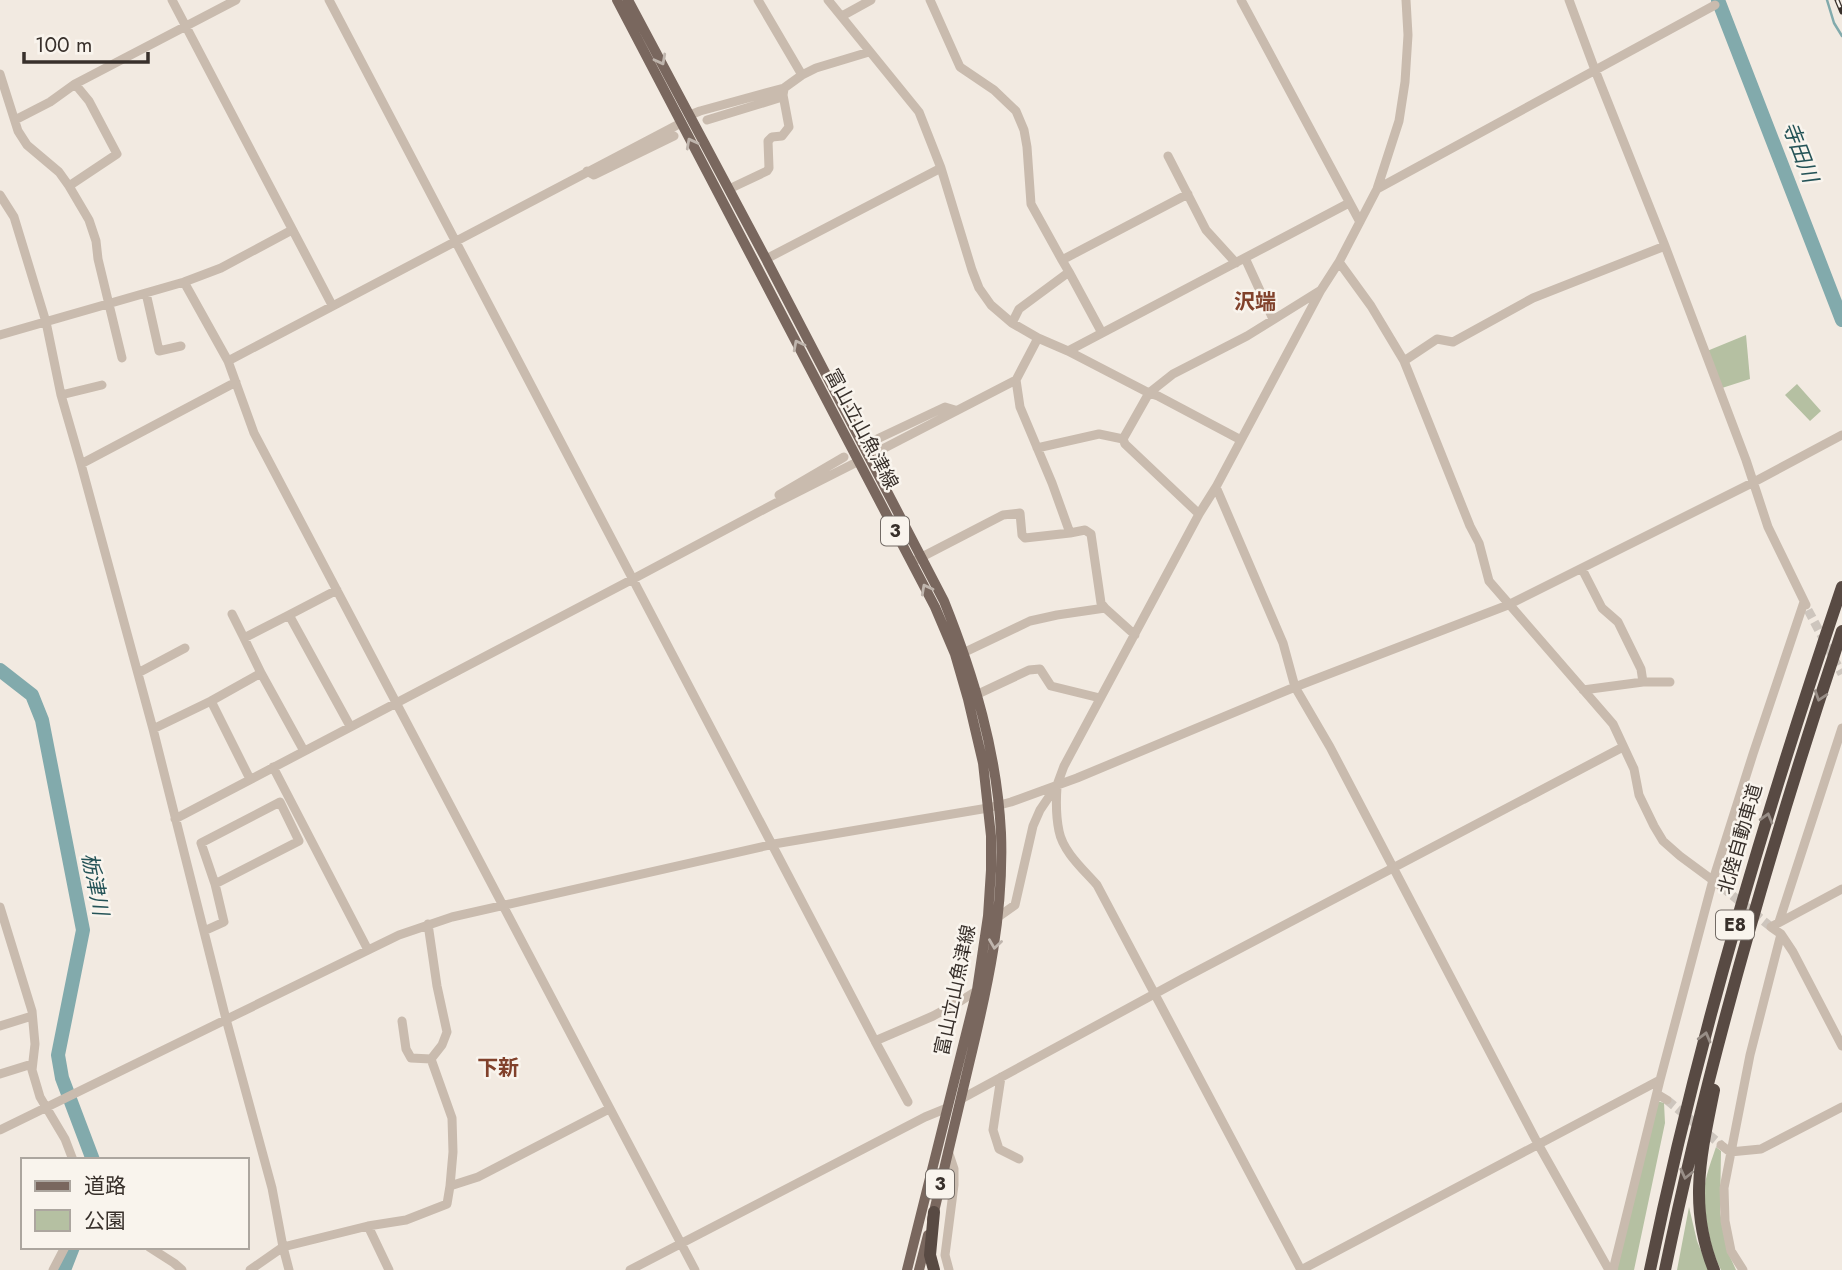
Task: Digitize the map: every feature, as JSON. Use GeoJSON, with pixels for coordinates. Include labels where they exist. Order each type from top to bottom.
{"type":"FeatureCollection","features":[{"type":"Feature","properties":{"kind":"highway","name":"北陸自動車道"},"geometry":{"type":"LineString","coordinates":[[1650,1270],[1695,1073],[1724,964],[1782,766],[1842,586]]}},
{"type":"Feature","properties":{"kind":"highway","name":"北陸自動車道"},"geometry":{"type":"LineString","coordinates":[[1665,1270],[1695,1136],[1739,966],[1792,785],[1842,631]]}},
{"type":"Feature","properties":{"kind":"highway"},"geometry":{"type":"LineString","coordinates":[[1714,1270],[1703,1239],[1698,1190],[1704,1140],[1739,966]]}},
{"type":"Feature","properties":{"kind":"highway"},"geometry":{"type":"LineString","coordinates":[[1641,1270],[1695,1073]]}},
{"type":"Feature","properties":{"kind":"highway"},"geometry":{"type":"LineString","coordinates":[[934,1212],[930,1255],[934,1270]]}},
{"type":"Feature","properties":{"kind":"main road","name":"富山立山魚津線"},"geometry":{"type":"LineString","coordinates":[[617,0],[916,559],[955,654],[984,763],[1001,868],[998,917],[988,984],[919,1270]]}},
{"type":"Feature","properties":{"kind":"main road","name":"富山立山魚津線"},"geometry":{"type":"LineString","coordinates":[[628,0],[766,259],[864,459]]}},
{"type":"Feature","properties":{"kind":"main road","name":"富山立山魚津線"},"geometry":{"type":"LineString","coordinates":[[907,1270],[977,990],[988,916],[993,807],[992,753],[965,652],[944,601],[916,559]]}},
{"type":"Feature","properties":{"kind":"street"},"geometry":{"type":"LineString","coordinates":[[172,0],[332,305]]}},
{"type":"Feature","properties":{"kind":"street"},"geometry":{"type":"LineString","coordinates":[[15,120],[50,102],[75,84],[236,0]]}},
{"type":"Feature","properties":{"kind":"street"},"geometry":{"type":"LineString","coordinates":[[329,0],[908,1102]]}},
{"type":"Feature","properties":{"kind":"street"},"geometry":{"type":"LineString","coordinates":[[758,0],[802,75]]}},
{"type":"Feature","properties":{"kind":"street"},"geometry":{"type":"LineString","coordinates":[[828,0],[919,113],[941,168],[972,270],[979,288],[991,305],[1012,323],[1038,338],[1241,440]]}},
{"type":"Feature","properties":{"kind":"street"},"geometry":{"type":"LineString","coordinates":[[842,16],[871,0]]}},
{"type":"Feature","properties":{"kind":"street"},"geometry":{"type":"LineString","coordinates":[[930,0],[960,67],[994,90],[1016,111],[1027,147],[1031,204],[1102,333]]}},
{"type":"Feature","properties":{"kind":"street"},"geometry":{"type":"LineString","coordinates":[[1241,0],[1360,222]]}},
{"type":"Feature","properties":{"kind":"street"},"geometry":{"type":"LineString","coordinates":[[998,917],[1015,905],[1033,826],[1040,810],[1057,785],[1064,766],[1100,698],[1377,189],[1399,121],[1403,95],[1408,35],[1406,0]]}},
{"type":"Feature","properties":{"kind":"street"},"geometry":{"type":"LineString","coordinates":[[1569,0],[1665,246],[1754,482],[1768,527],[1806,606],[1713,880],[1611,1270]]}},
{"type":"Feature","properties":{"kind":"street"},"geometry":{"type":"LineString","coordinates":[[1377,189],[1715,5]]}},
{"type":"Feature","properties":{"kind":"street"},"geometry":{"type":"LineString","coordinates":[[707,120],[784,91],[802,75],[816,68],[869,52]]}},
{"type":"Feature","properties":{"kind":"street"},"geometry":{"type":"LineString","coordinates":[[0,74],[18,131],[27,145],[59,172],[89,220],[122,358]]}},
{"type":"Feature","properties":{"kind":"street"},"geometry":{"type":"LineString","coordinates":[[69,186],[117,154],[89,101],[75,84]]}},
{"type":"Feature","properties":{"kind":"street"},"geometry":{"type":"LineString","coordinates":[[690,115],[784,91]]}},
{"type":"Feature","properties":{"kind":"street"},"geometry":{"type":"LineString","coordinates":[[729,189],[769,168],[768,141],[772,137],[782,136],[789,127],[784,91]]}},
{"type":"Feature","properties":{"kind":"street"},"geometry":{"type":"LineString","coordinates":[[228,361],[681,123]]}},
{"type":"Feature","properties":{"kind":"street"},"geometry":{"type":"LineString","coordinates":[[587,171],[594,175],[674,136]]}},
{"type":"Feature","properties":{"kind":"street"},"geometry":{"type":"LineString","coordinates":[[1168,156],[1206,230],[1240,260],[1273,319]]}},
{"type":"Feature","properties":{"kind":"street"},"geometry":{"type":"LineString","coordinates":[[766,259],[941,168]]}},
{"type":"Feature","properties":{"kind":"street"},"geometry":{"type":"LineString","coordinates":[[1062,260],[1188,194]]}},
{"type":"Feature","properties":{"kind":"street"},"geometry":{"type":"LineString","coordinates":[[0,195],[14,216],[46,322],[61,395],[153,729],[271,1188],[289,1270]]}},
{"type":"Feature","properties":{"kind":"street"},"geometry":{"type":"LineString","coordinates":[[1068,351],[1349,203]]}},
{"type":"Feature","properties":{"kind":"street"},"geometry":{"type":"LineString","coordinates":[[0,335],[184,282],[221,268],[292,230]]}},
{"type":"Feature","properties":{"kind":"street"},"geometry":{"type":"LineString","coordinates":[[1404,361],[1437,339],[1453,342],[1533,298],[1665,246]]}},
{"type":"Feature","properties":{"kind":"street"},"geometry":{"type":"LineString","coordinates":[[1339,262],[1371,306],[1404,361],[1479,543],[1489,581],[1612,724],[1634,769],[1639,795],[1664,841],[1722,887]]}},
{"type":"Feature","properties":{"kind":"street"},"geometry":{"type":"LineString","coordinates":[[1012,323],[1019,309],[1069,272]]}},
{"type":"Feature","properties":{"kind":"street"},"geometry":{"type":"LineString","coordinates":[[184,282],[228,361],[254,433],[695,1270]]}},
{"type":"Feature","properties":{"kind":"street"},"geometry":{"type":"LineString","coordinates":[[1123,439],[1149,393],[1173,374],[1247,336],[1321,290]]}},
{"type":"Feature","properties":{"kind":"street"},"geometry":{"type":"LineString","coordinates":[[146,293],[159,351],[181,346]]}},
{"type":"Feature","properties":{"kind":"street"},"geometry":{"type":"LineString","coordinates":[[1038,338],[1016,380],[1020,407],[1070,533]]}},
{"type":"Feature","properties":{"kind":"street"},"geometry":{"type":"LineString","coordinates":[[175,819],[1016,380]]}},
{"type":"Feature","properties":{"kind":"street"},"geometry":{"type":"LineString","coordinates":[[81,464],[236,382]]}},
{"type":"Feature","properties":{"kind":"street"},"geometry":{"type":"LineString","coordinates":[[61,395],[102,384]]}},
{"type":"Feature","properties":{"kind":"street"},"geometry":{"type":"LineString","coordinates":[[875,440],[945,407],[955,410]]}},
{"type":"Feature","properties":{"kind":"street"},"geometry":{"type":"LineString","coordinates":[[1037,447],[1099,434],[1123,439]]}},
{"type":"Feature","properties":{"kind":"street"},"geometry":{"type":"LineString","coordinates":[[0,1130],[428,923],[774,844],[993,807],[1057,785],[1295,687],[1508,605],[1842,435]]}},
{"type":"Feature","properties":{"kind":"street"},"geometry":{"type":"LineString","coordinates":[[1123,439],[1125,444],[1199,514]]}},
{"type":"Feature","properties":{"kind":"street"},"geometry":{"type":"LineString","coordinates":[[772,505],[777,496],[844,457]]}},
{"type":"Feature","properties":{"kind":"street"},"geometry":{"type":"LineString","coordinates":[[1216,487],[1283,643],[1295,687],[1330,747],[1538,1144],[1611,1270]]}},
{"type":"Feature","properties":{"kind":"street"},"geometry":{"type":"LineString","coordinates":[[916,559],[1003,515],[1020,513],[1022,535],[1025,538],[1085,530],[1091,534],[1101,603],[1135,635]]}},
{"type":"Feature","properties":{"kind":"street"},"geometry":{"type":"LineString","coordinates":[[1582,569],[1602,608],[1618,622],[1641,669],[1643,682]]}},
{"type":"Feature","properties":{"kind":"street"},"geometry":{"type":"LineString","coordinates":[[244,638],[337,590]]}},
{"type":"Feature","properties":{"kind":"street"},"geometry":{"type":"LineString","coordinates":[[965,652],[1030,621],[1105,608]]}},
{"type":"Feature","properties":{"kind":"street"},"geometry":{"type":"LineString","coordinates":[[232,614],[304,751]]}},
{"type":"Feature","properties":{"kind":"street"},"geometry":{"type":"LineString","coordinates":[[289,615],[351,726]]}},
{"type":"Feature","properties":{"kind":"street"},"geometry":{"type":"LineString","coordinates":[[138,673],[185,648]]}},
{"type":"Feature","properties":{"kind":"street"},"geometry":{"type":"LineString","coordinates":[[978,694],[1029,670],[1040,669],[1051,686],[1100,698]]}},
{"type":"Feature","properties":{"kind":"street"},"geometry":{"type":"LineString","coordinates":[[153,729],[261,673]]}},
{"type":"Feature","properties":{"kind":"street"},"geometry":{"type":"LineString","coordinates":[[1583,690],[1643,682],[1670,682]]}},
{"type":"Feature","properties":{"kind":"street"},"geometry":{"type":"LineString","coordinates":[[211,701],[250,779]]}},
{"type":"Feature","properties":{"kind":"street"},"geometry":{"type":"LineString","coordinates":[[1779,922],[1842,728]]}},
{"type":"Feature","properties":{"kind":"street"},"geometry":{"type":"LineString","coordinates":[[961,1098],[1623,747]]}},
{"type":"Feature","properties":{"kind":"street"},"geometry":{"type":"LineString","coordinates":[[273,767],[368,950]]}},
{"type":"Feature","properties":{"kind":"street"},"geometry":{"type":"LineString","coordinates":[[1057,785],[1059,833],[1064,843],[1097,885],[1301,1270],[1660,1080]]}},
{"type":"Feature","properties":{"kind":"street"},"geometry":{"type":"LineString","coordinates":[[204,931],[224,922],[201,843],[280,802],[299,841],[215,884]]}},
{"type":"Feature","properties":{"kind":"street"},"geometry":{"type":"LineString","coordinates":[[1842,889],[1771,928],[1781,934],[1793,952],[1842,1046]]}},
{"type":"Feature","properties":{"kind":"street"},"geometry":{"type":"LineString","coordinates":[[0,907],[32,1016],[32,1070],[40,1097],[49,1106],[72,1158]]}},
{"type":"Feature","properties":{"kind":"street"},"geometry":{"type":"LineString","coordinates":[[428,923],[447,1032],[442,1045],[431,1059]]}},
{"type":"Feature","properties":{"kind":"street"},"geometry":{"type":"LineString","coordinates":[[1743,1270],[1731,1251],[1725,1221],[1724,1188],[1750,1055],[1781,934]]}},
{"type":"Feature","properties":{"kind":"street"},"geometry":{"type":"LineString","coordinates":[[876,1041],[942,1011],[988,984]]}},
{"type":"Feature","properties":{"kind":"street"},"geometry":{"type":"LineString","coordinates":[[0,1026],[32,1016]]}},
{"type":"Feature","properties":{"kind":"street"},"geometry":{"type":"LineString","coordinates":[[402,1021],[406,1049],[411,1058],[431,1059]]}},
{"type":"Feature","properties":{"kind":"street"},"geometry":{"type":"LineString","coordinates":[[250,1270],[283,1247],[368,1226],[406,1220],[447,1204],[453,1152],[452,1118],[431,1059]]}},
{"type":"Feature","properties":{"kind":"street"},"geometry":{"type":"LineString","coordinates":[[0,1074],[32,1064]]}},
{"type":"Feature","properties":{"kind":"street"},"geometry":{"type":"LineString","coordinates":[[1001,1077],[993,1130],[999,1149],[1019,1159]]}},
{"type":"Feature","properties":{"kind":"street"},"geometry":{"type":"LineString","coordinates":[[1657,1094],[1667,1100]]}},
{"type":"Feature","properties":{"kind":"street"},"geometry":{"type":"LineString","coordinates":[[1721,1145],[1730,1152],[1761,1149],[1842,1107]]}},
{"type":"Feature","properties":{"kind":"street"},"geometry":{"type":"LineString","coordinates":[[630,1270],[925,1116],[947,1108]]}},
{"type":"Feature","properties":{"kind":"street"},"geometry":{"type":"LineString","coordinates":[[450,1186],[478,1177],[609,1109]]}},
{"type":"Feature","properties":{"kind":"street"},"geometry":{"type":"LineString","coordinates":[[947,1150],[954,1169],[945,1255],[949,1270]]}},
{"type":"Feature","properties":{"kind":"street"},"geometry":{"type":"LineString","coordinates":[[368,1226],[389,1270]]}},
{"type":"Feature","properties":{"kind":"street"},"geometry":{"type":"LineString","coordinates":[[53,1270],[64,1249]]}},
{"type":"Feature","properties":{"kind":"street"},"geometry":{"type":"LineString","coordinates":[[152,1249],[182,1270]]}},
{"type":"Feature","properties":{"kind":"green space"},"geometry":{"type":"Polygon","coordinates":[[[1746,335],[1750,379],[1722,388],[1707,351],[1746,335]]]}},
{"type":"Feature","properties":{"kind":"green space"},"geometry":{"type":"Polygon","coordinates":[[[1797,384],[1821,411],[1810,421],[1785,395],[1797,384]]]}},
{"type":"Feature","properties":{"kind":"green space"},"geometry":{"type":"Polygon","coordinates":[[[1657,1101],[1664,1103],[1665,1123],[1634,1270],[1617,1270],[1657,1101]]]}},
{"type":"Feature","properties":{"kind":"green space"},"geometry":{"type":"Polygon","coordinates":[[[1716,1147],[1721,1151],[1720,1212],[1727,1250],[1736,1270],[1721,1270],[1708,1228],[1705,1184],[1716,1147]]]}},
{"type":"Feature","properties":{"kind":"green space"},"geometry":{"type":"Polygon","coordinates":[[[1689,1207],[1697,1241],[1709,1270],[1677,1270],[1689,1207]]]}},
{"type":"Feature","properties":{"kind":"waterway","name":"寺田川"},"geometry":{"type":"LineString","coordinates":[[1718,0],[1842,320]]}},
{"type":"Feature","properties":{"kind":"waterway"},"geometry":{"type":"LineString","coordinates":[[1827,0],[1834,23],[1842,36]]}},
{"type":"Feature","properties":{"kind":"waterway","name":"栃津川"},"geometry":{"type":"LineString","coordinates":[[0,670],[32,695],[42,720],[83,930],[58,1055],[62,1078],[92,1158]]}},
{"type":"Feature","properties":{"kind":"waterway","name":"栃津川"},"geometry":{"type":"LineString","coordinates":[[64,1270],[72,1249]]}},
{"type":"Feature","properties":{"kind":"tunnel"},"geometry":{"type":"LineString","coordinates":[[1808,610],[1842,674]]}},
{"type":"Feature","properties":{"kind":"tunnel"},"geometry":{"type":"LineString","coordinates":[[1722,887],[1771,927]]}},
{"type":"Feature","properties":{"kind":"tunnel"},"geometry":{"type":"LineString","coordinates":[[1667,1100],[1721,1145]]}},
{"type":"Feature","properties":{"kind":"railway"},"geometry":{"type":"LineString","coordinates":[[1837,0],[1842,12]]}},
{"type":"Feature","properties":{"kind":"district","name":"沢端"},"geometry":{"type":"Point","coordinates":[1255,302]}},
{"type":"Feature","properties":{"kind":"district","name":"下新"},"geometry":{"type":"Point","coordinates":[498,1068]}}]}
